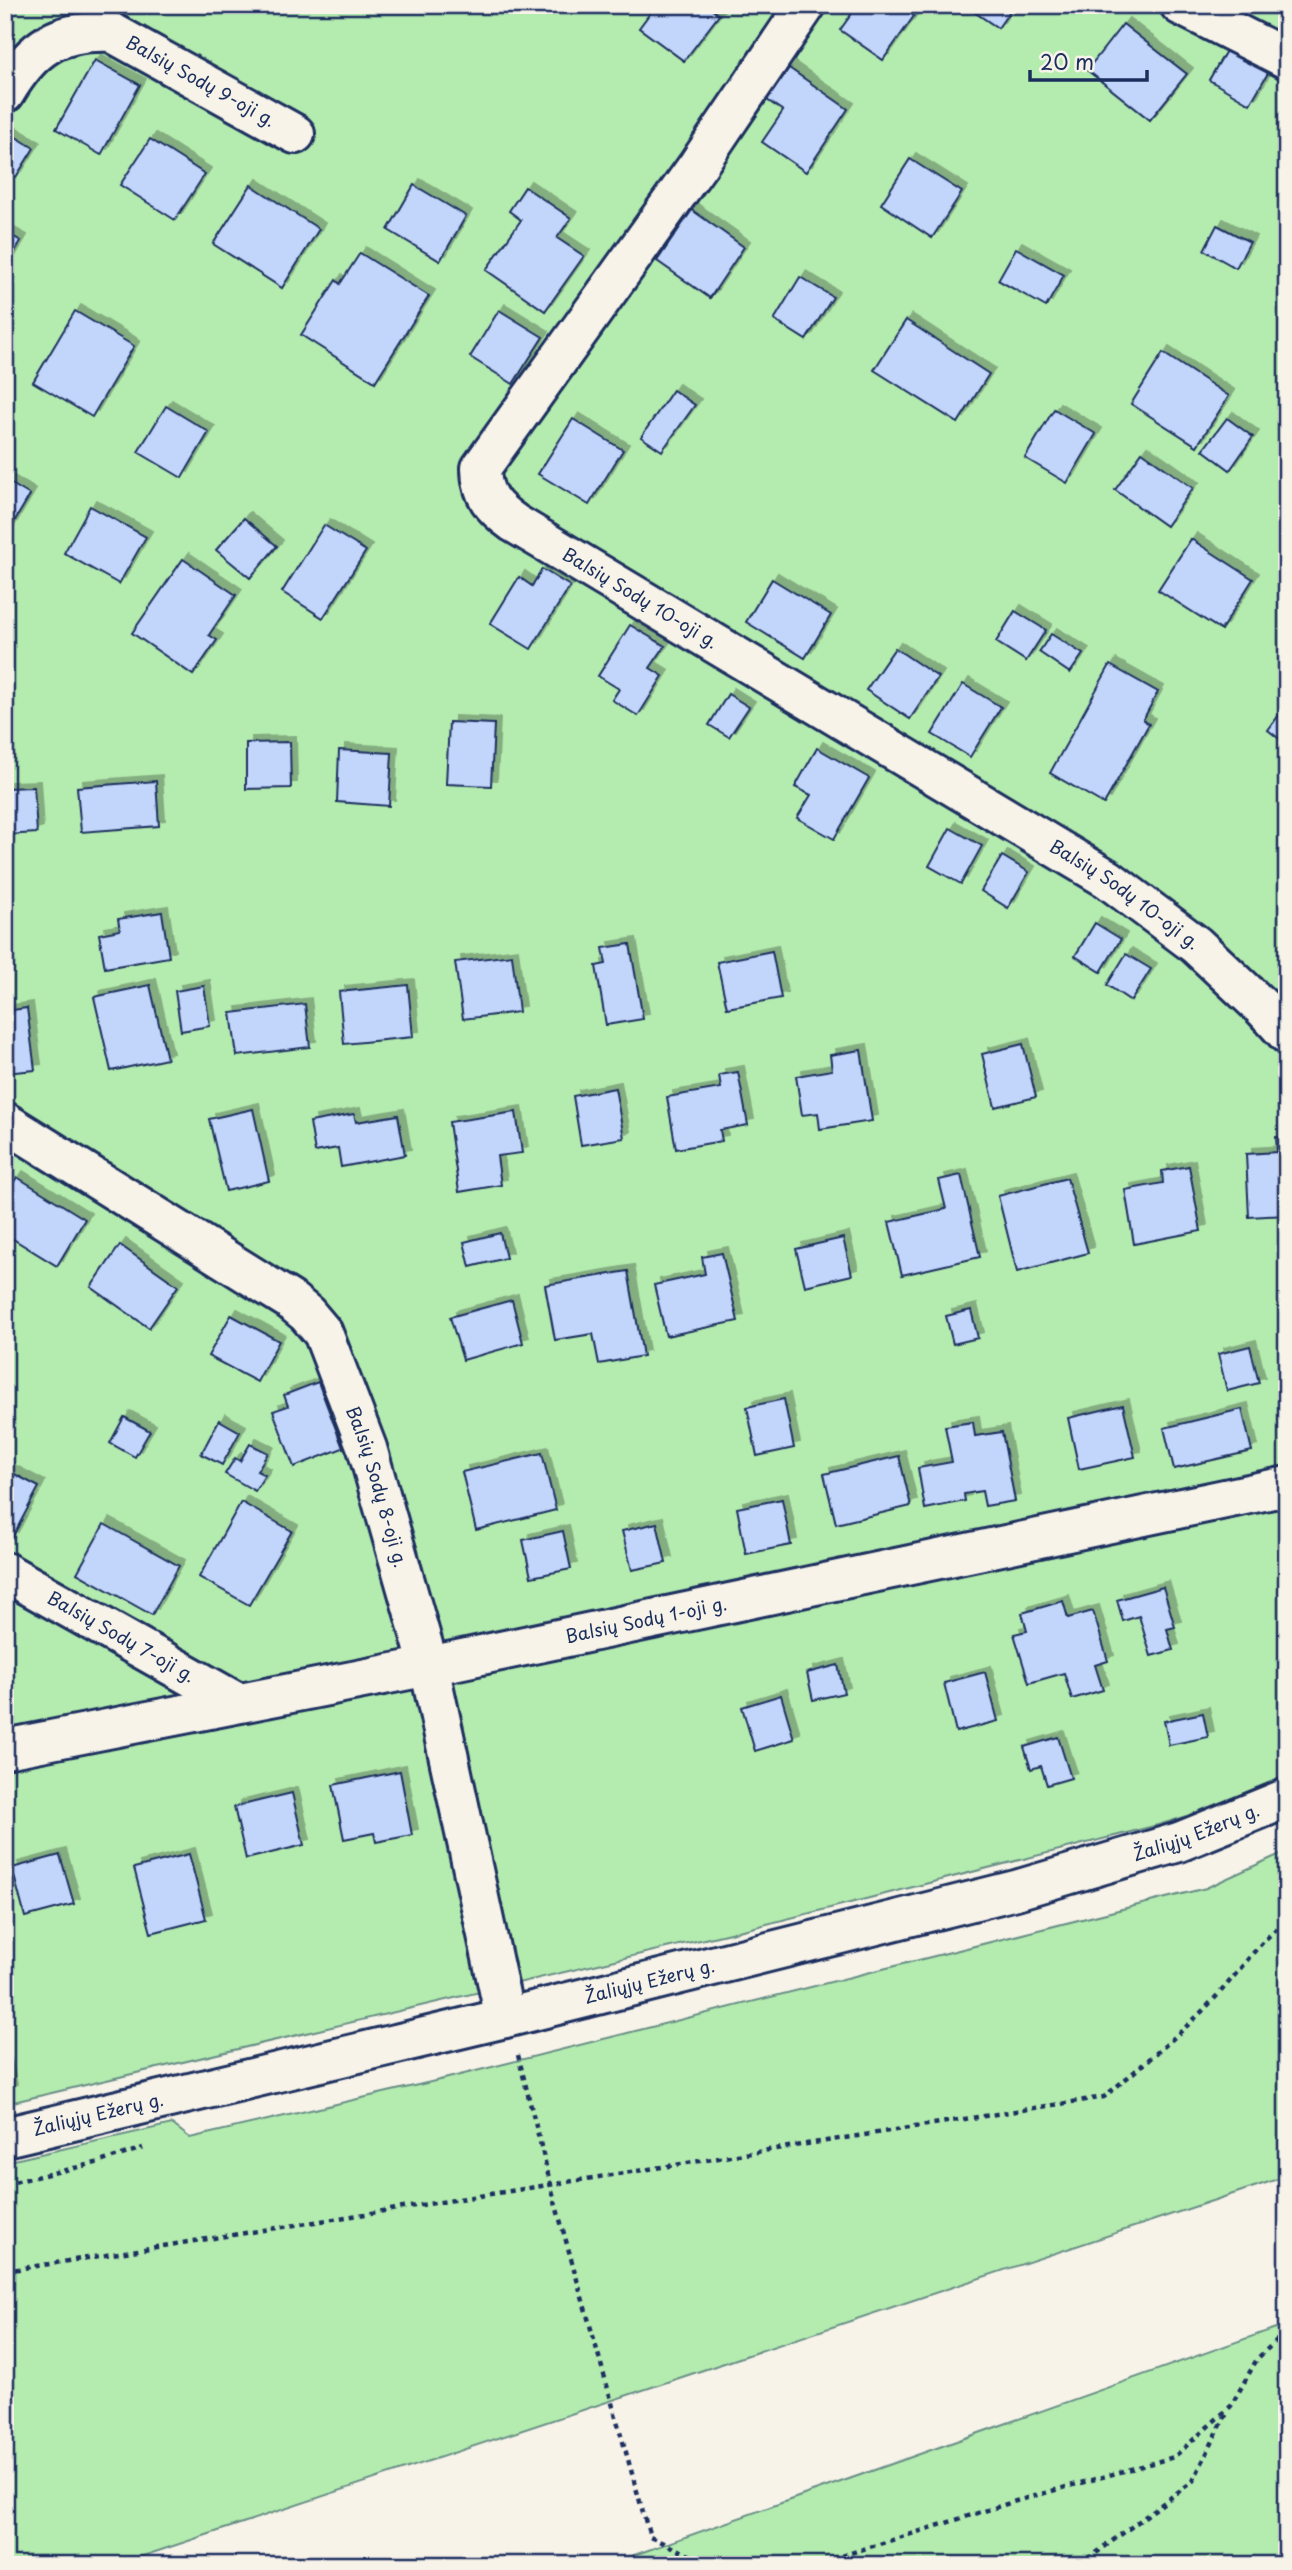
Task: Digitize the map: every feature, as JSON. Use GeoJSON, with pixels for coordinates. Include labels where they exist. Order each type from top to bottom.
{"type":"FeatureCollection","features":[{"type":"Feature","properties":{"kind":"street","name":"Balsių Sodų 10-oji g."},"geometry":{"type":"LineString","coordinates":[[806,5],[698,165],[481,468],[481,483],[486,496],[498,511],[514,523],[1108,879],[1196,945],[1287,1034]]}},
{"type":"Feature","properties":{"kind":"street"},"geometry":{"type":"LineString","coordinates":[[1180,5],[1287,60]]}},
{"type":"Feature","properties":{"kind":"street","name":"Balsių Sodų 9-oji g."},"geometry":{"type":"LineString","coordinates":[[5,93],[19,69],[38,51],[63,36],[88,31],[111,32],[295,134]]}},
{"type":"Feature","properties":{"kind":"street","name":"Balsių Sodų 8-oji g."},"geometry":{"type":"LineString","coordinates":[[5,1122],[290,1300],[307,1314],[323,1333],[367,1448],[429,1666],[511,2035]]}},
{"type":"Feature","properties":{"kind":"street","name":"Balsių Sodų 1-oji g."},"geometry":{"type":"LineString","coordinates":[[5,1749],[429,1666],[1287,1486]]}},
{"type":"Feature","properties":{"kind":"street","name":"Balsių Sodų 7-oji g."},"geometry":{"type":"LineString","coordinates":[[5,1572],[238,1703]]}},
{"type":"Feature","properties":{"kind":"street","name":"Žaliųjų Ežerų g."},"geometry":{"type":"LineString","coordinates":[[5,2137],[511,2035],[1180,1842],[1287,1798]]}},
{"type":"Feature","properties":{"kind":"path"},"geometry":{"type":"LineString","coordinates":[[5,2271],[1104,2097],[1197,2016],[1250,1954],[1287,1920]]}},
{"type":"Feature","properties":{"kind":"path"},"geometry":{"type":"LineString","coordinates":[[511,2035],[650,2537],[711,2565]]}},
{"type":"Feature","properties":{"kind":"path"},"geometry":{"type":"LineString","coordinates":[[1080,2565],[1193,2481],[1257,2359],[1287,2330]]}},
{"type":"Feature","properties":{"kind":"path"},"geometry":{"type":"LineString","coordinates":[[813,2565],[1016,2501],[1174,2457],[1231,2406]]}},
{"type":"Feature","properties":{"kind":"green space"},"geometry":{"type":"Polygon","coordinates":[[[5,5],[1287,5],[1287,1777],[1245,1799],[1158,1825],[751,1928],[5,2104],[5,5]]]}},
{"type":"Feature","properties":{"kind":"green space"},"geometry":{"type":"Polygon","coordinates":[[[1287,1851],[1287,2176],[116,2565],[5,2565],[5,2162],[172,2124],[190,2138],[448,2078],[1206,1888],[1287,1851]]]}},
{"type":"Feature","properties":{"kind":"green space"},"geometry":{"type":"Polygon","coordinates":[[[1287,2324],[1287,2565],[606,2565],[1287,2324]]]}},
{"type":"Feature","properties":{"kind":"building"},"geometry":{"type":"Polygon","coordinates":[[[656,5],[706,5],[719,15],[684,61],[639,28],[656,5]]]}},
{"type":"Feature","properties":{"kind":"building"},"geometry":{"type":"Polygon","coordinates":[[[858,5],[898,5],[914,16],[883,60],[840,30],[858,5]]]}},
{"type":"Feature","properties":{"kind":"building"},"geometry":{"type":"Polygon","coordinates":[[[964,5],[1014,5],[998,28],[964,5]]]}},
{"type":"Feature","properties":{"kind":"building"},"geometry":{"type":"Polygon","coordinates":[[[1123,24],[1187,74],[1150,120],[1087,70],[1123,24]]]}},
{"type":"Feature","properties":{"kind":"building"},"geometry":{"type":"Polygon","coordinates":[[[1227,49],[1268,73],[1250,104],[1209,80],[1227,49]]]}},
{"type":"Feature","properties":{"kind":"building"},"geometry":{"type":"Polygon","coordinates":[[[95,60],[140,85],[101,155],[56,129],[95,60]]]}},
{"type":"Feature","properties":{"kind":"building"},"geometry":{"type":"Polygon","coordinates":[[[789,68],[848,109],[806,172],[762,142],[783,111],[767,100],[789,68]]]}},
{"type":"Feature","properties":{"kind":"building"},"geometry":{"type":"Polygon","coordinates":[[[11,134],[34,148],[16,177],[5,170],[5,144],[11,134]]]}},
{"type":"Feature","properties":{"kind":"building"},"geometry":{"type":"Polygon","coordinates":[[[150,139],[205,174],[175,220],[120,185],[150,139]]]}},
{"type":"Feature","properties":{"kind":"building"},"geometry":{"type":"Polygon","coordinates":[[[910,159],[962,192],[932,238],[881,204],[910,159]]]}},
{"type":"Feature","properties":{"kind":"building"},"geometry":{"type":"Polygon","coordinates":[[[251,185],[319,229],[282,288],[213,244],[251,185]]]}},
{"type":"Feature","properties":{"kind":"building"},"geometry":{"type":"Polygon","coordinates":[[[414,185],[466,216],[440,261],[388,230],[414,185]]]}},
{"type":"Feature","properties":{"kind":"building"},"geometry":{"type":"Polygon","coordinates":[[[525,187],[571,218],[557,238],[584,256],[545,311],[486,270],[521,220],[509,211],[525,187]]]}},
{"type":"Feature","properties":{"kind":"building"},"geometry":{"type":"Polygon","coordinates":[[[692,210],[744,247],[710,298],[657,261],[692,210]]]}},
{"type":"Feature","properties":{"kind":"building"},"geometry":{"type":"Polygon","coordinates":[[[1217,225],[1250,242],[1236,268],[1204,250],[1217,225]]]}},
{"type":"Feature","properties":{"kind":"building"},"geometry":{"type":"Polygon","coordinates":[[[5,232],[21,241],[5,269],[5,232]]]}},
{"type":"Feature","properties":{"kind":"building"},"geometry":{"type":"Polygon","coordinates":[[[1016,248],[1064,275],[1046,307],[998,280],[1016,248]]]}},
{"type":"Feature","properties":{"kind":"building"},"geometry":{"type":"Polygon","coordinates":[[[360,253],[429,296],[375,382],[301,335],[336,280],[340,284],[360,253]]]}},
{"type":"Feature","properties":{"kind":"building"},"geometry":{"type":"Polygon","coordinates":[[[800,277],[833,297],[806,340],[774,320],[800,277]]]}},
{"type":"Feature","properties":{"kind":"building"},"geometry":{"type":"Polygon","coordinates":[[[499,310],[543,337],[513,384],[470,357],[499,310]]]}},
{"type":"Feature","properties":{"kind":"building"},"geometry":{"type":"Polygon","coordinates":[[[75,311],[134,346],[92,417],[33,382],[75,311]]]}},
{"type":"Feature","properties":{"kind":"building"},"geometry":{"type":"Polygon","coordinates":[[[906,320],[989,374],[958,423],[874,370],[906,320]]]}},
{"type":"Feature","properties":{"kind":"building"},"geometry":{"type":"Polygon","coordinates":[[[1163,353],[1229,396],[1197,446],[1131,404],[1163,353]]]}},
{"type":"Feature","properties":{"kind":"building"},"geometry":{"type":"Polygon","coordinates":[[[673,390],[695,405],[662,451],[641,437],[673,390]]]}},
{"type":"Feature","properties":{"kind":"building"},"geometry":{"type":"Polygon","coordinates":[[[166,406],[209,432],[182,478],[138,452],[166,406]]]}},
{"type":"Feature","properties":{"kind":"building"},"geometry":{"type":"Polygon","coordinates":[[[1054,409],[1096,434],[1067,483],[1025,458],[1054,409]]]}},
{"type":"Feature","properties":{"kind":"building"},"geometry":{"type":"Polygon","coordinates":[[[1227,418],[1253,437],[1230,470],[1203,450],[1227,418]]]}},
{"type":"Feature","properties":{"kind":"building"},"geometry":{"type":"Polygon","coordinates":[[[573,419],[623,450],[589,505],[538,474],[573,419]]]}},
{"type":"Feature","properties":{"kind":"building"},"geometry":{"type":"Polygon","coordinates":[[[1142,452],[1193,488],[1166,526],[1115,490],[1142,452]]]}},
{"type":"Feature","properties":{"kind":"building"},"geometry":{"type":"Polygon","coordinates":[[[5,480],[30,495],[5,537],[5,480]]]}},
{"type":"Feature","properties":{"kind":"building"},"geometry":{"type":"Polygon","coordinates":[[[90,506],[146,537],[119,584],[64,553],[90,506]]]}},
{"type":"Feature","properties":{"kind":"building"},"geometry":{"type":"Polygon","coordinates":[[[244,518],[277,546],[250,578],[216,550],[244,518]]]}},
{"type":"Feature","properties":{"kind":"building"},"geometry":{"type":"Polygon","coordinates":[[[324,525],[366,551],[323,618],[282,592],[324,525]]]}},
{"type":"Feature","properties":{"kind":"building"},"geometry":{"type":"Polygon","coordinates":[[[1191,539],[1253,579],[1221,630],[1158,590],[1191,539]]]}},
{"type":"Feature","properties":{"kind":"building"},"geometry":{"type":"Polygon","coordinates":[[[183,559],[236,595],[209,635],[217,640],[193,675],[132,633],[183,559]]]}},
{"type":"Feature","properties":{"kind":"building"},"geometry":{"type":"Polygon","coordinates":[[[542,569],[570,586],[531,649],[490,624],[519,577],[532,586],[542,569]]]}},
{"type":"Feature","properties":{"kind":"building"},"geometry":{"type":"Polygon","coordinates":[[[772,579],[831,615],[805,658],[746,622],[772,579]]]}},
{"type":"Feature","properties":{"kind":"building"},"geometry":{"type":"Polygon","coordinates":[[[1015,611],[1046,630],[1026,661],[996,642],[1015,611]]]}},
{"type":"Feature","properties":{"kind":"building"},"geometry":{"type":"Polygon","coordinates":[[[630,625],[665,646],[650,668],[663,676],[638,716],[612,700],[619,689],[598,676],[630,625]]]}},
{"type":"Feature","properties":{"kind":"building"},"geometry":{"type":"Polygon","coordinates":[[[1051,634],[1083,654],[1070,673],[1039,652],[1051,634]]]}},
{"type":"Feature","properties":{"kind":"building"},"geometry":{"type":"Polygon","coordinates":[[[895,648],[938,677],[910,719],[866,690],[895,648]]]}},
{"type":"Feature","properties":{"kind":"building"},"geometry":{"type":"Polygon","coordinates":[[[1110,665],[1158,692],[1143,720],[1149,724],[1104,804],[1050,773],[1110,665]]]}},
{"type":"Feature","properties":{"kind":"building"},"geometry":{"type":"Polygon","coordinates":[[[963,684],[1001,707],[970,757],[932,734],[963,684]]]}},
{"type":"Feature","properties":{"kind":"building"},"geometry":{"type":"Polygon","coordinates":[[[728,694],[749,707],[729,737],[709,725],[728,694]]]}},
{"type":"Feature","properties":{"kind":"building"},"geometry":{"type":"Polygon","coordinates":[[[1287,704],[1287,745],[1268,730],[1287,704]]]}},
{"type":"Feature","properties":{"kind":"building"},"geometry":{"type":"Polygon","coordinates":[[[449,722],[494,724],[491,786],[446,784],[449,722]]]}},
{"type":"Feature","properties":{"kind":"building"},"geometry":{"type":"Polygon","coordinates":[[[290,742],[291,788],[246,789],[246,743],[290,742]]]}},
{"type":"Feature","properties":{"kind":"building"},"geometry":{"type":"Polygon","coordinates":[[[817,748],[869,778],[834,839],[797,818],[811,795],[795,787],[817,748]]]}},
{"type":"Feature","properties":{"kind":"building"},"geometry":{"type":"Polygon","coordinates":[[[339,750],[392,753],[389,806],[337,802],[339,750]]]}},
{"type":"Feature","properties":{"kind":"building"},"geometry":{"type":"Polygon","coordinates":[[[156,781],[159,826],[81,832],[77,787],[156,781]]]}},
{"type":"Feature","properties":{"kind":"building"},"geometry":{"type":"Polygon","coordinates":[[[34,787],[37,833],[5,835],[5,788],[34,787]]]}},
{"type":"Feature","properties":{"kind":"building"},"geometry":{"type":"Polygon","coordinates":[[[950,828],[982,846],[961,884],[929,866],[950,828]]]}},
{"type":"Feature","properties":{"kind":"building"},"geometry":{"type":"Polygon","coordinates":[[[1002,856],[1029,872],[1008,908],[981,891],[1002,856]]]}},
{"type":"Feature","properties":{"kind":"building"},"geometry":{"type":"Polygon","coordinates":[[[162,912],[169,957],[105,968],[99,934],[120,930],[118,919],[162,912]]]}},
{"type":"Feature","properties":{"kind":"building"},"geometry":{"type":"Polygon","coordinates":[[[1095,923],[1121,939],[1101,972],[1075,956],[1095,923]]]}},
{"type":"Feature","properties":{"kind":"building"},"geometry":{"type":"Polygon","coordinates":[[[630,944],[643,1019],[606,1025],[596,966],[606,964],[603,948],[630,944]]]}},
{"type":"Feature","properties":{"kind":"building"},"geometry":{"type":"Polygon","coordinates":[[[772,951],[781,998],[727,1008],[717,962],[772,951]]]}},
{"type":"Feature","properties":{"kind":"building"},"geometry":{"type":"Polygon","coordinates":[[[1126,954],[1151,969],[1131,1001],[1107,985],[1126,954]]]}},
{"type":"Feature","properties":{"kind":"building"},"geometry":{"type":"Polygon","coordinates":[[[512,955],[519,1012],[463,1019],[455,962],[512,955]]]}},
{"type":"Feature","properties":{"kind":"building"},"geometry":{"type":"Polygon","coordinates":[[[150,985],[167,1059],[111,1071],[94,997],[150,985]]]}},
{"type":"Feature","properties":{"kind":"building"},"geometry":{"type":"Polygon","coordinates":[[[408,985],[413,1037],[344,1044],[339,992],[408,985]]]}},
{"type":"Feature","properties":{"kind":"building"},"geometry":{"type":"Polygon","coordinates":[[[204,986],[210,1026],[181,1031],[175,991],[204,986]]]}},
{"type":"Feature","properties":{"kind":"building"},"geometry":{"type":"Polygon","coordinates":[[[305,1004],[310,1047],[237,1056],[231,1013],[305,1004]]]}},
{"type":"Feature","properties":{"kind":"building"},"geometry":{"type":"Polygon","coordinates":[[[27,1008],[35,1070],[5,1073],[5,1011],[27,1008]]]}},
{"type":"Feature","properties":{"kind":"building"},"geometry":{"type":"Polygon","coordinates":[[[1023,1044],[1036,1097],[995,1107],[982,1054],[1023,1044]]]}},
{"type":"Feature","properties":{"kind":"building"},"geometry":{"type":"Polygon","coordinates":[[[861,1050],[872,1121],[820,1129],[818,1113],[802,1115],[796,1076],[832,1070],[830,1055],[861,1050]]]}},
{"type":"Feature","properties":{"kind":"building"},"geometry":{"type":"Polygon","coordinates":[[[738,1072],[748,1125],[720,1130],[722,1141],[676,1149],[667,1097],[721,1088],[719,1075],[738,1072]]]}},
{"type":"Feature","properties":{"kind":"building"},"geometry":{"type":"Polygon","coordinates":[[[615,1088],[624,1138],[581,1145],[573,1096],[615,1088]]]}},
{"type":"Feature","properties":{"kind":"building"},"geometry":{"type":"Polygon","coordinates":[[[253,1109],[269,1181],[226,1191],[209,1119],[253,1109]]]}},
{"type":"Feature","properties":{"kind":"building"},"geometry":{"type":"Polygon","coordinates":[[[516,1112],[522,1153],[497,1156],[501,1185],[459,1192],[449,1122],[516,1112]]]}},
{"type":"Feature","properties":{"kind":"building"},"geometry":{"type":"Polygon","coordinates":[[[354,1114],[356,1122],[398,1115],[405,1155],[341,1167],[338,1148],[315,1152],[310,1122],[354,1114]]]}},
{"type":"Feature","properties":{"kind":"building"},"geometry":{"type":"Polygon","coordinates":[[[1276,1137],[1287,1137],[1287,1215],[1249,1217],[1246,1154],[1277,1152],[1276,1137]]]}},
{"type":"Feature","properties":{"kind":"building"},"geometry":{"type":"Polygon","coordinates":[[[1189,1166],[1201,1231],[1134,1244],[1125,1190],[1163,1183],[1162,1171],[1189,1166]]]}},
{"type":"Feature","properties":{"kind":"building"},"geometry":{"type":"Polygon","coordinates":[[[961,1175],[980,1257],[902,1275],[889,1222],[946,1209],[939,1180],[961,1175]]]}},
{"type":"Feature","properties":{"kind":"building"},"geometry":{"type":"Polygon","coordinates":[[[17,1177],[85,1219],[57,1266],[5,1234],[5,1196],[17,1177]]]}},
{"type":"Feature","properties":{"kind":"building"},"geometry":{"type":"Polygon","coordinates":[[[1067,1178],[1088,1253],[1017,1272],[998,1196],[1067,1178]]]}},
{"type":"Feature","properties":{"kind":"building"},"geometry":{"type":"Polygon","coordinates":[[[500,1233],[506,1258],[470,1267],[464,1242],[500,1233]]]}},
{"type":"Feature","properties":{"kind":"building"},"geometry":{"type":"Polygon","coordinates":[[[843,1238],[852,1275],[805,1286],[796,1249],[843,1238]]]}},
{"type":"Feature","properties":{"kind":"building"},"geometry":{"type":"Polygon","coordinates":[[[120,1245],[178,1286],[149,1328],[91,1287],[120,1245]]]}},
{"type":"Feature","properties":{"kind":"building"},"geometry":{"type":"Polygon","coordinates":[[[722,1253],[738,1321],[666,1336],[654,1285],[705,1274],[702,1257],[722,1253]]]}},
{"type":"Feature","properties":{"kind":"building"},"geometry":{"type":"Polygon","coordinates":[[[628,1271],[643,1356],[599,1364],[593,1334],[555,1340],[545,1285],[628,1271]]]}},
{"type":"Feature","properties":{"kind":"building"},"geometry":{"type":"Polygon","coordinates":[[[512,1300],[523,1343],[463,1360],[450,1317],[512,1300]]]}},
{"type":"Feature","properties":{"kind":"building"},"geometry":{"type":"Polygon","coordinates":[[[971,1310],[978,1338],[953,1344],[946,1316],[971,1310]]]}},
{"type":"Feature","properties":{"kind":"building"},"geometry":{"type":"Polygon","coordinates":[[[231,1315],[279,1341],[257,1382],[208,1356],[231,1315]]]}},
{"type":"Feature","properties":{"kind":"building"},"geometry":{"type":"Polygon","coordinates":[[[1250,1346],[1259,1383],[1227,1391],[1218,1354],[1250,1346]]]}},
{"type":"Feature","properties":{"kind":"building"},"geometry":{"type":"Polygon","coordinates":[[[318,1382],[343,1448],[294,1467],[273,1411],[288,1406],[284,1395],[318,1382]]]}},
{"type":"Feature","properties":{"kind":"building"},"geometry":{"type":"Polygon","coordinates":[[[784,1399],[794,1448],[757,1456],[747,1407],[784,1399]]]}},
{"type":"Feature","properties":{"kind":"building"},"geometry":{"type":"Polygon","coordinates":[[[1123,1405],[1135,1457],[1079,1469],[1068,1418],[1123,1405]]]}},
{"type":"Feature","properties":{"kind":"building"},"geometry":{"type":"Polygon","coordinates":[[[1242,1409],[1252,1451],[1174,1469],[1164,1428],[1242,1409]]]}},
{"type":"Feature","properties":{"kind":"building"},"geometry":{"type":"Polygon","coordinates":[[[124,1417],[150,1431],[135,1457],[110,1443],[124,1417]]]}},
{"type":"Feature","properties":{"kind":"building"},"geometry":{"type":"Polygon","coordinates":[[[219,1420],[240,1432],[222,1465],[201,1454],[219,1420]]]}},
{"type":"Feature","properties":{"kind":"building"},"geometry":{"type":"Polygon","coordinates":[[[973,1422],[975,1436],[1002,1432],[1015,1501],[985,1506],[982,1491],[964,1494],[965,1501],[925,1509],[918,1468],[952,1462],[945,1426],[973,1422]]]}},
{"type":"Feature","properties":{"kind":"building"},"geometry":{"type":"Polygon","coordinates":[[[250,1444],[268,1453],[257,1471],[265,1475],[255,1491],[225,1474],[235,1458],[240,1461],[250,1444]]]}},
{"type":"Feature","properties":{"kind":"building"},"geometry":{"type":"Polygon","coordinates":[[[542,1453],[556,1510],[476,1530],[462,1472],[542,1453]]]}},
{"type":"Feature","properties":{"kind":"building"},"geometry":{"type":"Polygon","coordinates":[[[899,1456],[911,1506],[836,1524],[824,1474],[899,1456]]]}},
{"type":"Feature","properties":{"kind":"building"},"geometry":{"type":"Polygon","coordinates":[[[5,1469],[39,1487],[12,1538],[5,1535],[5,1469]]]}},
{"type":"Feature","properties":{"kind":"building"},"geometry":{"type":"Polygon","coordinates":[[[782,1499],[791,1545],[746,1554],[737,1508],[782,1499]]]}},
{"type":"Feature","properties":{"kind":"building"},"geometry":{"type":"Polygon","coordinates":[[[241,1502],[292,1531],[249,1605],[199,1577],[241,1502]]]}},
{"type":"Feature","properties":{"kind":"building"},"geometry":{"type":"Polygon","coordinates":[[[657,1523],[666,1563],[632,1570],[622,1531],[657,1523]]]}},
{"type":"Feature","properties":{"kind":"building"},"geometry":{"type":"Polygon","coordinates":[[[104,1524],[179,1566],[152,1615],[77,1573],[104,1524]]]}},
{"type":"Feature","properties":{"kind":"building"},"geometry":{"type":"Polygon","coordinates":[[[563,1531],[571,1569],[531,1577],[523,1540],[563,1531]]]}},
{"type":"Feature","properties":{"kind":"building"},"geometry":{"type":"Polygon","coordinates":[[[1163,1587],[1175,1627],[1167,1629],[1173,1650],[1151,1656],[1139,1616],[1123,1621],[1117,1600],[1163,1587]]]}},
{"type":"Feature","properties":{"kind":"building"},"geometry":{"type":"Polygon","coordinates":[[[1063,1601],[1068,1618],[1093,1611],[1108,1661],[1095,1665],[1103,1690],[1072,1699],[1064,1673],[1029,1683],[1014,1634],[1027,1631],[1022,1613],[1063,1601]]]}},
{"type":"Feature","properties":{"kind":"building"},"geometry":{"type":"Polygon","coordinates":[[[838,1665],[844,1693],[813,1700],[807,1673],[838,1665]]]}},
{"type":"Feature","properties":{"kind":"building"},"geometry":{"type":"Polygon","coordinates":[[[985,1672],[998,1721],[956,1732],[944,1683],[985,1672]]]}},
{"type":"Feature","properties":{"kind":"building"},"geometry":{"type":"Polygon","coordinates":[[[781,1695],[794,1739],[755,1751],[742,1707],[781,1695]]]}},
{"type":"Feature","properties":{"kind":"building"},"geometry":{"type":"Polygon","coordinates":[[[1203,1713],[1208,1737],[1169,1745],[1164,1721],[1203,1713]]]}},
{"type":"Feature","properties":{"kind":"building"},"geometry":{"type":"Polygon","coordinates":[[[1058,1737],[1071,1778],[1047,1785],[1041,1766],[1031,1769],[1024,1747],[1058,1737]]]}},
{"type":"Feature","properties":{"kind":"building"},"geometry":{"type":"Polygon","coordinates":[[[400,1771],[412,1835],[376,1842],[374,1833],[344,1839],[333,1785],[400,1771]]]}},
{"type":"Feature","properties":{"kind":"building"},"geometry":{"type":"Polygon","coordinates":[[[292,1793],[304,1845],[246,1859],[234,1807],[292,1793]]]}},
{"type":"Feature","properties":{"kind":"building"},"geometry":{"type":"Polygon","coordinates":[[[189,1854],[206,1919],[151,1933],[134,1868],[189,1854]]]}},
{"type":"Feature","properties":{"kind":"building"},"geometry":{"type":"Polygon","coordinates":[[[60,1855],[74,1904],[25,1917],[12,1868],[60,1855]]]}},
{"type":"Feature","properties":{"kind":"building"},"geometry":{"type":"Polygon","coordinates":[[[5,2064],[11,2090],[5,2091],[5,2064]]]}}]}
